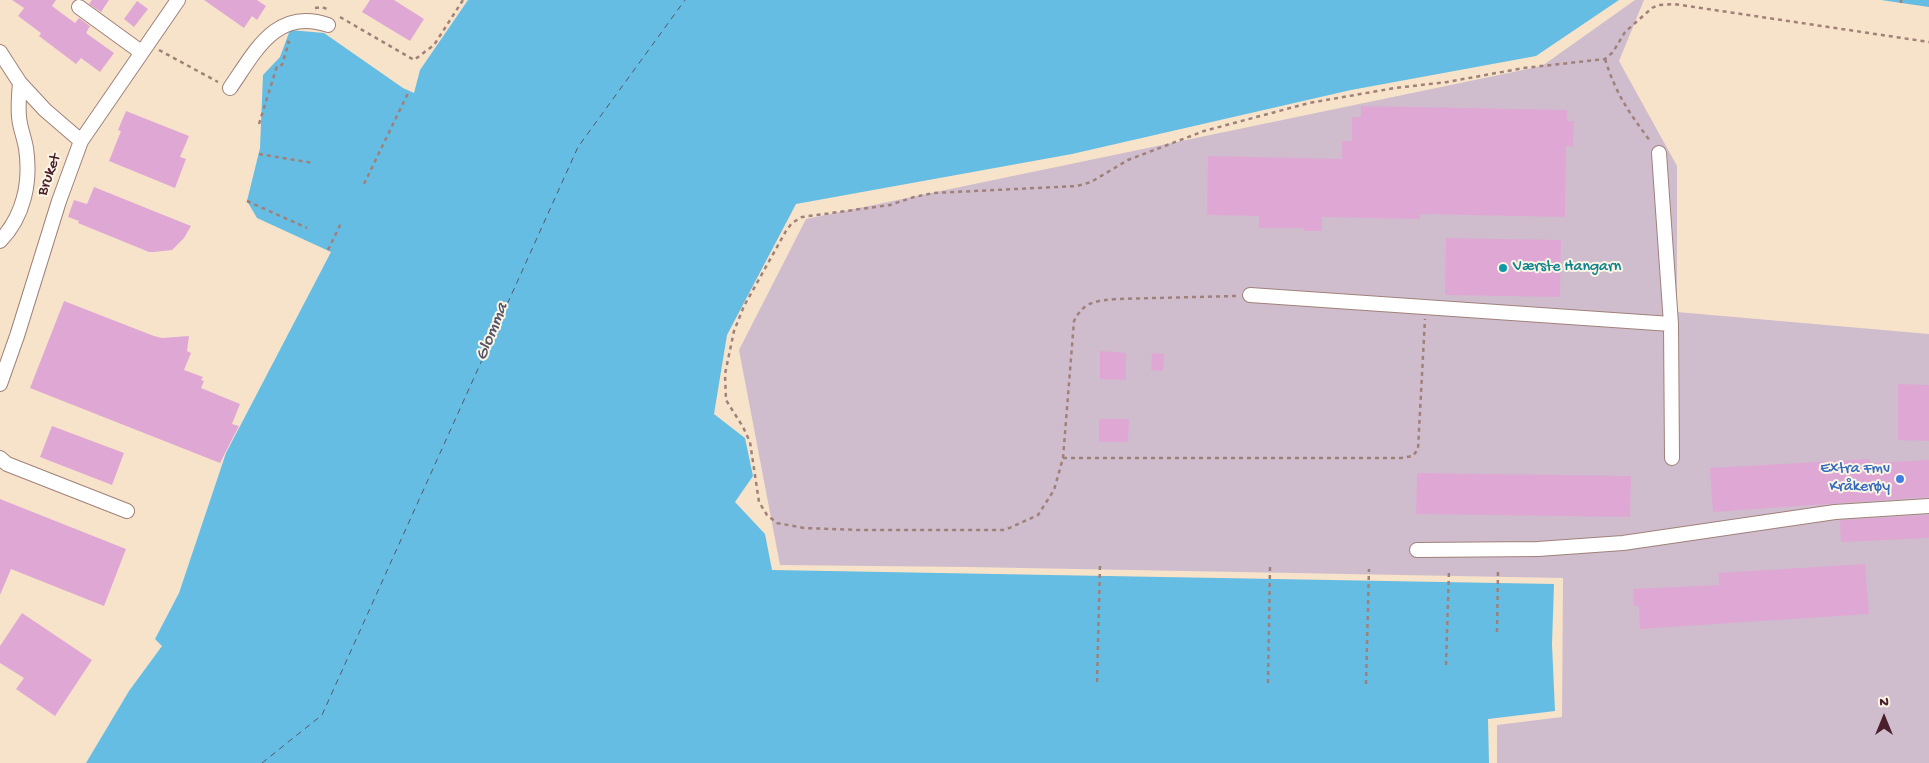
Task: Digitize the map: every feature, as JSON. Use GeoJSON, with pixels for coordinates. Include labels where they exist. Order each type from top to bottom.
{"type":"FeatureCollection","features":[{"type":"Feature","properties":{"kind":"street","name":"Bruket"},"geometry":{"type":"LineString","coordinates":[[0,384],[59,201],[81,141],[178,0]]}},
{"type":"Feature","properties":{"kind":"street"},"geometry":{"type":"LineString","coordinates":[[79,7],[144,48]]}},
{"type":"Feature","properties":{"kind":"street"},"geometry":{"type":"LineString","coordinates":[[230,88],[256,50],[280,28],[298,20],[329,19]]}},
{"type":"Feature","properties":{"kind":"street"},"geometry":{"type":"LineString","coordinates":[[0,52],[20,82],[45,110],[81,141]]}},
{"type":"Feature","properties":{"kind":"street"},"geometry":{"type":"LineString","coordinates":[[0,241],[19,215],[26,193],[26,148],[19,117],[20,82]]}},
{"type":"Feature","properties":{"kind":"street"},"geometry":{"type":"LineString","coordinates":[[1659,153],[1671,324],[1672,458]]}},
{"type":"Feature","properties":{"kind":"street"},"geometry":{"type":"LineString","coordinates":[[1250,295],[1671,324]]}},
{"type":"Feature","properties":{"kind":"street"},"geometry":{"type":"LineString","coordinates":[[0,458],[7,464],[127,511]]}},
{"type":"Feature","properties":{"kind":"street"},"geometry":{"type":"LineString","coordinates":[[1417,550],[1538,549],[1623,543],[1835,512],[1929,506]]}},
{"type":"Feature","properties":{"kind":"path"},"geometry":{"type":"LineString","coordinates":[[339,16],[414,60],[434,44],[462,0]]}},
{"type":"Feature","properties":{"kind":"path"},"geometry":{"type":"LineString","coordinates":[[1250,295],[1116,299],[1097,301],[1080,310],[1074,321],[1063,458],[1054,490],[1038,515],[1005,530],[859,530],[804,528],[777,523],[766,516],[759,502],[750,442],[744,427],[726,400],[725,374],[737,321],[756,282],[792,223],[802,217],[890,205],[934,193],[1077,186],[1091,182],[1128,160],[1204,131],[1309,103],[1395,88],[1431,85],[1524,68],[1605,59],[1613,52],[1625,32],[1652,8],[1664,4],[1735,12],[1929,42]]}},
{"type":"Feature","properties":{"kind":"path"},"geometry":{"type":"LineString","coordinates":[[313,8],[322,7],[329,19]]}},
{"type":"Feature","properties":{"kind":"path"},"geometry":{"type":"LineString","coordinates":[[259,124],[277,66],[282,65],[289,42],[286,41]]}},
{"type":"Feature","properties":{"kind":"path"},"geometry":{"type":"LineString","coordinates":[[144,48],[230,88]]}},
{"type":"Feature","properties":{"kind":"path"},"geometry":{"type":"LineString","coordinates":[[1605,59],[1613,84],[1628,112],[1659,153]]}},
{"type":"Feature","properties":{"kind":"path"},"geometry":{"type":"LineString","coordinates":[[364,184],[409,90]]}},
{"type":"Feature","properties":{"kind":"path"},"geometry":{"type":"LineString","coordinates":[[259,154],[313,163]]}},
{"type":"Feature","properties":{"kind":"path"},"geometry":{"type":"LineString","coordinates":[[247,201],[307,228]]}},
{"type":"Feature","properties":{"kind":"path"},"geometry":{"type":"LineString","coordinates":[[328,250],[341,223]]}},
{"type":"Feature","properties":{"kind":"path"},"geometry":{"type":"LineString","coordinates":[[1063,458],[1401,458],[1413,456],[1418,449],[1426,307]]}},
{"type":"Feature","properties":{"kind":"path"},"geometry":{"type":"LineString","coordinates":[[1097,682],[1100,564]]}},
{"type":"Feature","properties":{"kind":"path"},"geometry":{"type":"LineString","coordinates":[[1268,683],[1270,566]]}},
{"type":"Feature","properties":{"kind":"path"},"geometry":{"type":"LineString","coordinates":[[1366,684],[1369,569]]}},
{"type":"Feature","properties":{"kind":"path"},"geometry":{"type":"LineString","coordinates":[[1446,665],[1449,570]]}},
{"type":"Feature","properties":{"kind":"path"},"geometry":{"type":"LineString","coordinates":[[1497,632],[1498,572]]}},
{"type":"Feature","properties":{"kind":"shaded area"},"geometry":{"type":"Polygon","coordinates":[[[1635,0],[1644,0],[1619,61],[1677,166],[1677,312],[1929,334],[1929,763],[1497,763],[1497,725],[1562,717],[1563,578],[780,565],[739,350],[806,219],[1542,66],[1635,0]]]}},
{"type":"Feature","properties":{"kind":"water","name":"Glomma"},"geometry":{"type":"Polygon","coordinates":[[[468,0],[1619,0],[1536,56],[1351,90],[1072,154],[796,204],[727,335],[714,414],[745,438],[753,476],[735,502],[765,534],[772,570],[1554,584],[1552,644],[1555,711],[1488,719],[1489,763],[86,763],[129,691],[162,646],[155,639],[179,593],[226,453],[331,252],[257,218],[247,201],[260,148],[263,75],[280,57],[290,30],[324,33],[403,88],[414,93],[420,70],[468,0]]]}},
{"type":"Feature","properties":{"kind":"water"},"geometry":{"type":"Polygon","coordinates":[[[1881,0],[1929,0],[1929,7],[1881,0]]]}},
{"type":"Feature","properties":{"kind":"building"},"geometry":{"type":"Polygon","coordinates":[[[12,0],[56,0],[52,6],[75,23],[79,18],[90,26],[86,33],[114,53],[100,72],[81,58],[76,64],[39,36],[41,33],[18,16],[24,8],[12,0]]]}},
{"type":"Feature","properties":{"kind":"building"},"geometry":{"type":"Polygon","coordinates":[[[92,0],[109,0],[101,12],[89,4],[92,0]]]}},
{"type":"Feature","properties":{"kind":"building"},"geometry":{"type":"Polygon","coordinates":[[[204,0],[257,0],[266,6],[257,20],[252,16],[244,28],[204,0]]]}},
{"type":"Feature","properties":{"kind":"building"},"geometry":{"type":"Polygon","coordinates":[[[370,0],[394,0],[424,19],[410,41],[362,12],[370,0]]]}},
{"type":"Feature","properties":{"kind":"building"},"geometry":{"type":"Polygon","coordinates":[[[137,1],[148,9],[134,27],[124,19],[137,1]]]}},
{"type":"Feature","properties":{"kind":"building"},"geometry":{"type":"Polygon","coordinates":[[[1361,106],[1567,110],[1567,121],[1574,121],[1573,147],[1566,146],[1565,217],[1420,214],[1420,219],[1322,217],[1322,231],[1304,231],[1304,228],[1259,228],[1259,216],[1207,215],[1208,156],[1342,159],[1342,141],[1352,141],[1352,117],[1361,117],[1361,106]]]}},
{"type":"Feature","properties":{"kind":"building"},"geometry":{"type":"Polygon","coordinates":[[[126,111],[189,136],[180,157],[186,159],[175,188],[109,161],[121,131],[118,130],[126,111]]]}},
{"type":"Feature","properties":{"kind":"building"},"geometry":{"type":"Polygon","coordinates":[[[94,187],[191,226],[184,238],[172,250],[149,252],[78,223],[79,221],[68,217],[74,200],[87,204],[94,187]]]}},
{"type":"Feature","properties":{"kind":"building","name":"Værste Hangarn"},"geometry":{"type":"Polygon","coordinates":[[[1446,238],[1561,240],[1560,297],[1445,295],[1446,238]]]}},
{"type":"Feature","properties":{"kind":"building"},"geometry":{"type":"Polygon","coordinates":[[[64,301],[154,336],[162,338],[189,336],[187,351],[191,353],[184,370],[203,377],[201,380],[204,381],[201,388],[240,404],[232,424],[239,426],[220,463],[30,388],[64,301]]]}},
{"type":"Feature","properties":{"kind":"building"},"geometry":{"type":"Polygon","coordinates":[[[1100,351],[1126,353],[1126,380],[1100,379],[1100,351]]]}},
{"type":"Feature","properties":{"kind":"building"},"geometry":{"type":"Polygon","coordinates":[[[1152,353],[1164,354],[1163,371],[1151,370],[1152,353]]]}},
{"type":"Feature","properties":{"kind":"building"},"geometry":{"type":"Polygon","coordinates":[[[1898,384],[1929,385],[1929,441],[1898,440],[1898,384]]]}},
{"type":"Feature","properties":{"kind":"building"},"geometry":{"type":"Polygon","coordinates":[[[1099,419],[1129,419],[1128,442],[1099,442],[1099,419]]]}},
{"type":"Feature","properties":{"kind":"building"},"geometry":{"type":"Polygon","coordinates":[[[52,426],[124,453],[112,485],[40,457],[52,426]]]}},
{"type":"Feature","properties":{"kind":"building"},"geometry":{"type":"Polygon","coordinates":[[[1870,459],[1870,463],[1929,460],[1929,497],[1713,512],[1710,468],[1870,459]]]}},
{"type":"Feature","properties":{"kind":"building"},"geometry":{"type":"Polygon","coordinates":[[[1417,473],[1631,476],[1630,517],[1416,514],[1417,473]]]}},
{"type":"Feature","properties":{"kind":"building"},"geometry":{"type":"Polygon","coordinates":[[[0,499],[126,549],[104,606],[11,569],[0,595],[0,499]]]}},
{"type":"Feature","properties":{"kind":"building"},"geometry":{"type":"Polygon","coordinates":[[[1929,515],[1929,538],[1841,542],[1840,520],[1929,515]]]}},
{"type":"Feature","properties":{"kind":"building"},"geometry":{"type":"Polygon","coordinates":[[[1865,564],[1869,614],[1640,629],[1639,606],[1634,606],[1633,589],[1719,585],[1718,573],[1865,564]]]}},
{"type":"Feature","properties":{"kind":"building"},"geometry":{"type":"Polygon","coordinates":[[[22,613],[92,660],[55,716],[16,689],[24,678],[0,663],[0,646],[22,613]]]}},
{"type":"Feature","properties":{"kind":"ferry route"},"geometry":{"type":"LineString","coordinates":[[262,763],[322,715],[578,147],[685,0]]}},
{"type":"Feature","properties":{"kind":"place","name":"Værste Hangarn"},"geometry":{"type":"Point","coordinates":[1503,268]}},
{"type":"Feature","properties":{"kind":"place","name":"Extra Fmv Kråkerøy"},"geometry":{"type":"Point","coordinates":[1900,479]}}]}
